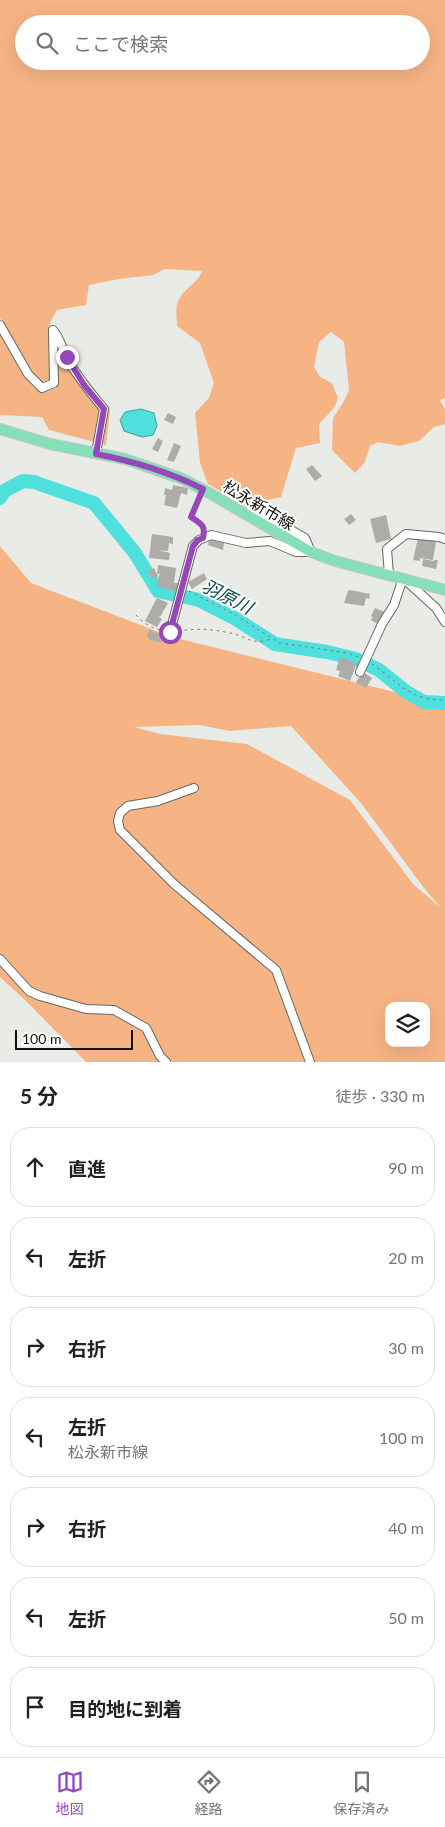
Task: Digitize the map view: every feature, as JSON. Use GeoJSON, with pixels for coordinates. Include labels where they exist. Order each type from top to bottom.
{"type":"FeatureCollection","features":[{"type":"Feature","properties":{"kind":"main road","name":"松永新市線"},"geometry":{"type":"LineString","coordinates":[[0,429],[50,444],[125,459],[183,479],[311,552],[335,561],[445,590]]}},
{"type":"Feature","properties":{"kind":"street"},"geometry":{"type":"LineString","coordinates":[[0,325],[28,374],[42,388],[54,383],[53,330],[57,335],[67,357],[80,378],[104,409],[96,454]]}},
{"type":"Feature","properties":{"kind":"street"},"geometry":{"type":"LineString","coordinates":[[170,632],[193,546],[198,540],[211,535],[246,543],[270,541],[296,552],[311,552],[305,538],[251,507]]}},
{"type":"Feature","properties":{"kind":"street"},"geometry":{"type":"LineString","coordinates":[[389,575],[387,550],[406,534],[445,539]]}},
{"type":"Feature","properties":{"kind":"street"},"geometry":{"type":"LineString","coordinates":[[360,672],[382,624],[394,605],[403,578],[436,608],[445,622]]}},
{"type":"Feature","properties":{"kind":"street"},"geometry":{"type":"LineString","coordinates":[[194,788],[158,801],[128,806],[120,813],[118,821],[120,830],[174,884],[276,970],[310,1062]]}},
{"type":"Feature","properties":{"kind":"street"},"geometry":{"type":"LineString","coordinates":[[0,959],[29,991],[86,1009],[114,1010],[146,1028],[160,1056],[166,1062]]}},
{"type":"Feature","properties":{"kind":"path"},"geometry":{"type":"LineString","coordinates":[[203,489],[191,517],[202,525],[204,530],[203,538]]}},
{"type":"Feature","properties":{"kind":"path"},"geometry":{"type":"LineString","coordinates":[[182,587],[232,613],[280,643],[348,653],[366,660],[418,696],[431,700],[445,700]]}},
{"type":"Feature","properties":{"kind":"path"},"geometry":{"type":"LineString","coordinates":[[136,615],[143,623],[156,629],[170,632],[200,628],[233,634],[254,642],[261,642],[272,638]]}},
{"type":"Feature","properties":{"kind":"shaded area"},"geometry":{"type":"Polygon","coordinates":[[[0,0],[445,0],[445,398],[440,400],[445,409],[445,424],[434,427],[419,441],[400,446],[378,442],[370,446],[365,462],[355,473],[332,450],[333,418],[349,390],[344,342],[331,332],[319,342],[314,367],[320,377],[332,383],[338,398],[334,408],[319,424],[320,443],[296,448],[281,497],[245,505],[208,484],[200,463],[195,413],[209,398],[214,383],[200,343],[177,326],[176,310],[180,297],[197,280],[202,271],[165,269],[153,275],[89,285],[86,305],[57,310],[50,323],[49,380],[41,382],[32,375],[0,318],[0,0]]]}},
{"type":"Feature","properties":{"kind":"shaded area"},"geometry":{"type":"Polygon","coordinates":[[[0,334],[28,380],[37,390],[42,392],[56,388],[57,345],[64,362],[90,386],[110,410],[106,445],[49,430],[42,417],[0,415],[0,334]]]}},
{"type":"Feature","properties":{"kind":"shaded area"},"geometry":{"type":"Polygon","coordinates":[[[0,546],[31,583],[172,637],[435,702],[445,708],[445,1062],[86,1062],[0,977],[0,546]],[[199,725],[134,727],[160,734],[247,744],[350,800],[413,884],[441,908],[361,803],[291,726],[230,731],[199,725]]]}},
{"type":"Feature","properties":{"kind":"water"},"geometry":{"type":"Polygon","coordinates":[[[141,409],[154,413],[157,426],[153,435],[142,437],[124,431],[120,420],[125,412],[141,409]]]}},
{"type":"Feature","properties":{"kind":"building"},"geometry":{"type":"Polygon","coordinates":[[[168,413],[176,417],[173,424],[164,420],[168,413]]]}},
{"type":"Feature","properties":{"kind":"building"},"geometry":{"type":"Polygon","coordinates":[[[158,438],[163,441],[158,452],[152,449],[158,438]]]}},
{"type":"Feature","properties":{"kind":"building"},"geometry":{"type":"Polygon","coordinates":[[[174,443],[181,446],[174,462],[167,460],[174,443]]]}},
{"type":"Feature","properties":{"kind":"building"},"geometry":{"type":"Polygon","coordinates":[[[312,465],[322,476],[315,481],[306,469],[312,465]]]}},
{"type":"Feature","properties":{"kind":"building"},"geometry":{"type":"Polygon","coordinates":[[[173,485],[188,488],[187,495],[181,493],[177,508],[164,505],[165,488],[172,490],[173,485]]]}},
{"type":"Feature","properties":{"kind":"building"},"geometry":{"type":"Polygon","coordinates":[[[351,514],[356,520],[349,525],[344,519],[351,514]]]}},
{"type":"Feature","properties":{"kind":"building"},"geometry":{"type":"Polygon","coordinates":[[[386,515],[391,539],[376,543],[370,519],[386,515]]]}},
{"type":"Feature","properties":{"kind":"building"},"geometry":{"type":"Polygon","coordinates":[[[152,534],[173,537],[173,544],[169,543],[168,551],[158,550],[170,553],[169,560],[149,558],[152,534]]]}},
{"type":"Feature","properties":{"kind":"building"},"geometry":{"type":"Polygon","coordinates":[[[418,538],[435,540],[433,560],[420,558],[420,561],[413,560],[418,538]]]}},
{"type":"Feature","properties":{"kind":"building"},"geometry":{"type":"Polygon","coordinates":[[[209,539],[224,543],[223,550],[208,545],[209,539]]]}},
{"type":"Feature","properties":{"kind":"building"},"geometry":{"type":"Polygon","coordinates":[[[423,559],[438,560],[436,569],[422,566],[423,559]]]}},
{"type":"Feature","properties":{"kind":"building"},"geometry":{"type":"Polygon","coordinates":[[[158,565],[176,568],[174,583],[178,583],[177,591],[157,587],[159,575],[161,574],[157,574],[158,565]]]}},
{"type":"Feature","properties":{"kind":"building"},"geometry":{"type":"Polygon","coordinates":[[[154,568],[158,576],[152,579],[148,571],[154,568]]]}},
{"type":"Feature","properties":{"kind":"building"},"geometry":{"type":"Polygon","coordinates":[[[204,573],[207,579],[192,589],[188,582],[204,573]]]}},
{"type":"Feature","properties":{"kind":"building"},"geometry":{"type":"Polygon","coordinates":[[[350,590],[370,594],[369,599],[366,598],[364,606],[344,603],[350,590]]]}},
{"type":"Feature","properties":{"kind":"building"},"geometry":{"type":"Polygon","coordinates":[[[157,598],[168,603],[160,617],[157,616],[162,619],[157,627],[145,621],[157,598]]]}},
{"type":"Feature","properties":{"kind":"building"},"geometry":{"type":"Polygon","coordinates":[[[375,608],[385,612],[378,624],[371,620],[375,608]]]}},
{"type":"Feature","properties":{"kind":"building"},"geometry":{"type":"Polygon","coordinates":[[[149,630],[163,635],[161,643],[149,639],[147,635],[149,630]]]}},
{"type":"Feature","properties":{"kind":"building"},"geometry":{"type":"Polygon","coordinates":[[[340,657],[357,663],[350,681],[338,676],[340,671],[336,670],[340,657]]]}},
{"type":"Feature","properties":{"kind":"building"},"geometry":{"type":"Polygon","coordinates":[[[363,672],[372,678],[366,688],[356,682],[363,672]]]}},
{"type":"Feature","properties":{"kind":"waterway","name":"羽原川"},"geometry":{"type":"LineString","coordinates":[[0,498],[4,491],[23,481],[34,482],[94,503],[135,553],[158,591],[199,600],[236,619],[275,644],[327,652],[356,659],[379,670],[405,691],[424,702],[445,703]]}},
{"type":"Feature","properties":{"kind":"route"},"geometry":{"type":"LineString","coordinates":[[67,357],[84,385],[104,409],[96,454],[125,459],[183,479],[203,489],[191,517],[202,525],[204,530],[203,538],[198,540],[193,546],[170,632]]}}]}
